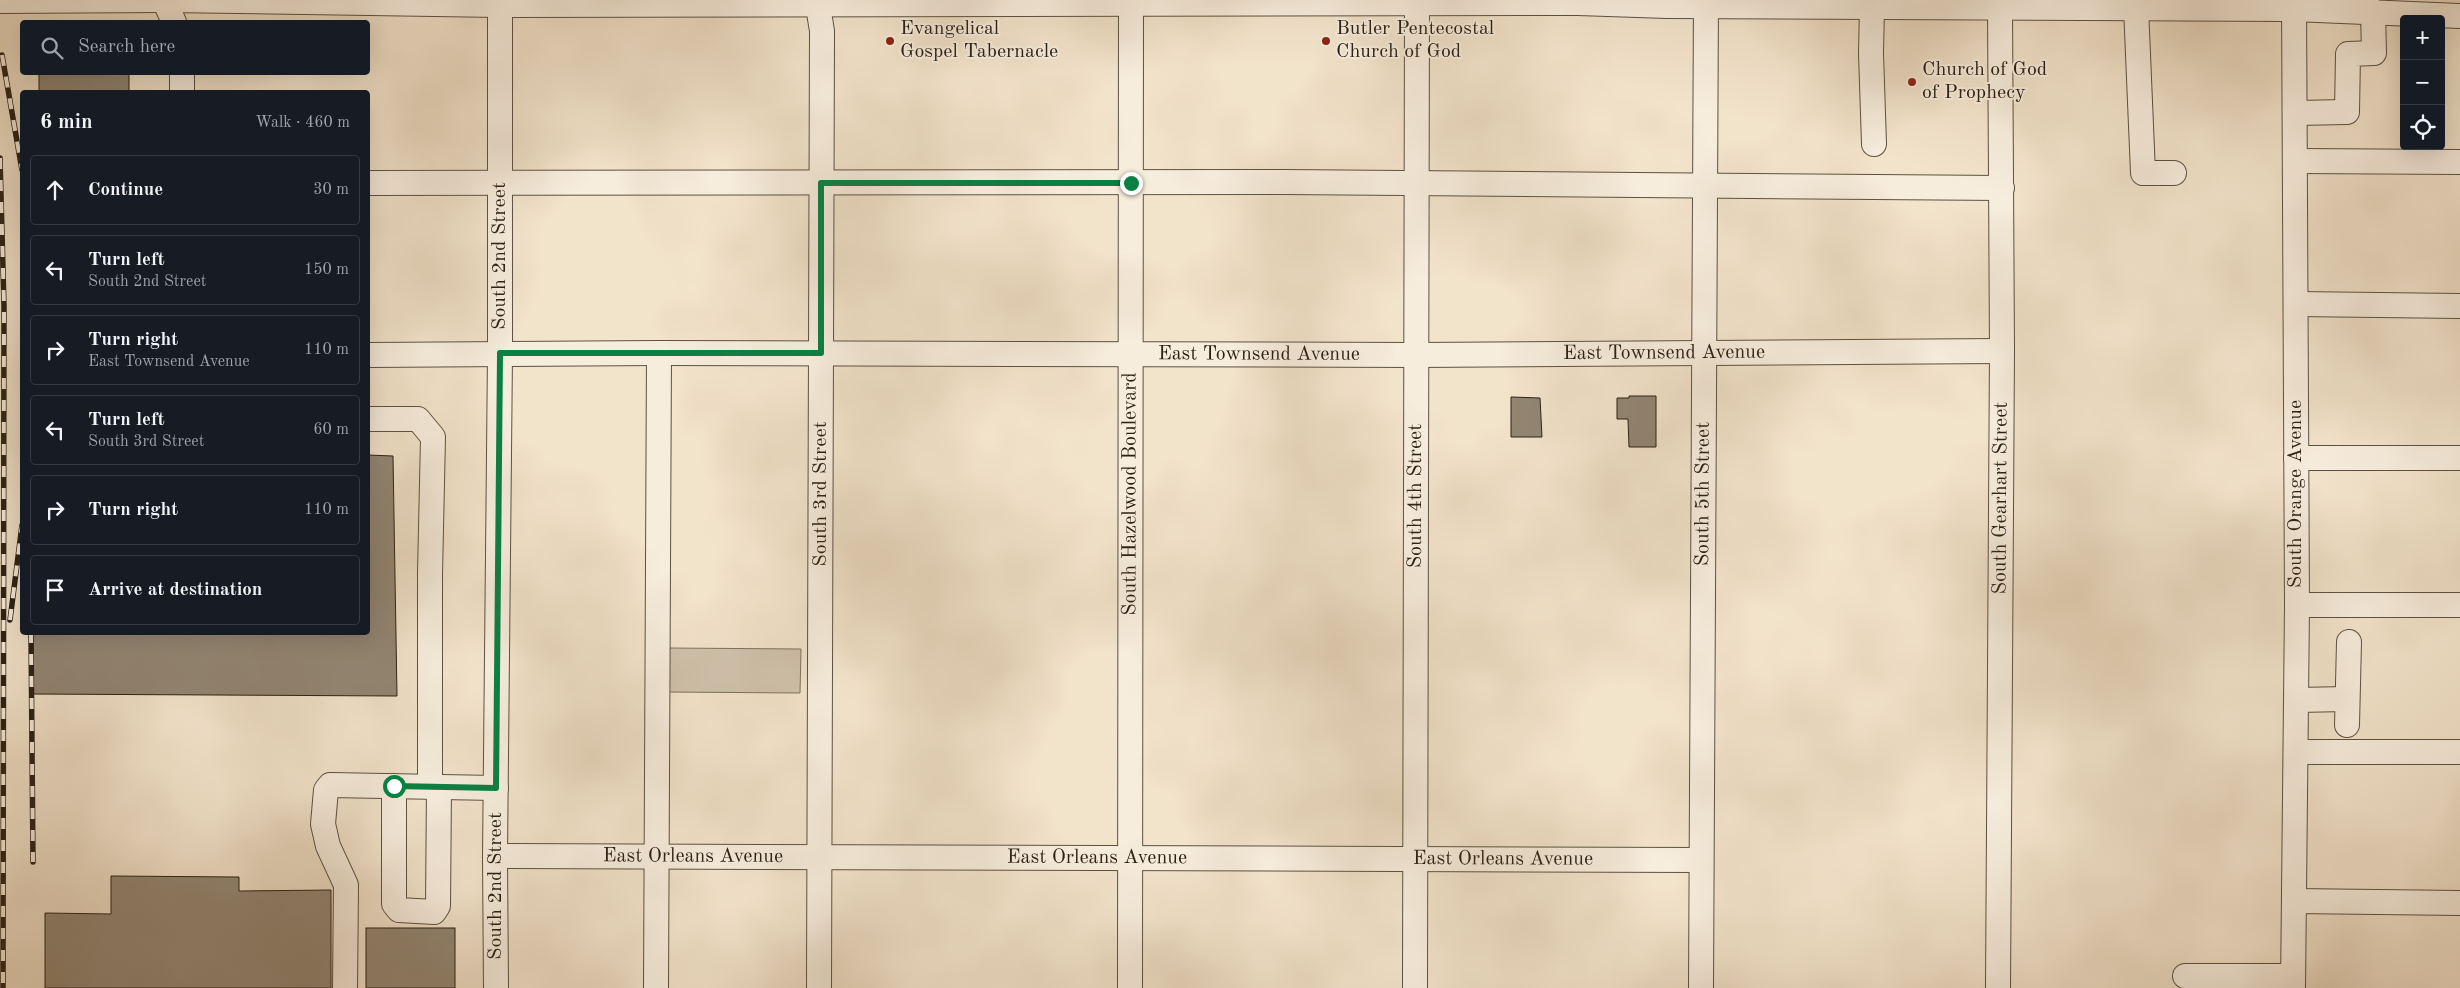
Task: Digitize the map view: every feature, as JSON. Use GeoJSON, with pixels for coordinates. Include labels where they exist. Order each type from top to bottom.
{"type":"FeatureCollection","features":[{"type":"Feature","properties":{"kind":"street"},"geometry":{"type":"LineString","coordinates":[[0,1],[165,0],[500,5],[1243,1],[1706,3],[1872,7],[2294,5],[2460,16]]}},
{"type":"Feature","properties":{"kind":"street"},"geometry":{"type":"LineString","coordinates":[[165,0],[173,20]]}},
{"type":"Feature","properties":{"kind":"street","name":"South 3rd Street"},"geometry":{"type":"LineString","coordinates":[[817,2],[822,31],[819,988]]}},
{"type":"Feature","properties":{"kind":"street","name":"South Hazelwood Boulevard"},"geometry":{"type":"LineString","coordinates":[[1130,988],[1132,2]]}},
{"type":"Feature","properties":{"kind":"street","name":"South 4th Street"},"geometry":{"type":"LineString","coordinates":[[1415,988],[1417,3]]}},
{"type":"Feature","properties":{"kind":"street","name":"South 5th Street"},"geometry":{"type":"LineString","coordinates":[[1701,988],[1700,860],[1706,3]]}},
{"type":"Feature","properties":{"kind":"street","name":"South 2nd Street"},"geometry":{"type":"LineString","coordinates":[[496,988],[495,856],[500,353],[500,5]]}},
{"type":"Feature","properties":{"kind":"street"},"geometry":{"type":"LineString","coordinates":[[2122,5],[2143,173],[2174,173]]}},
{"type":"Feature","properties":{"kind":"street","name":"South Orange Avenue"},"geometry":{"type":"LineString","coordinates":[[2293,982],[2297,605],[2294,5]]}},
{"type":"Feature","properties":{"kind":"street"},"geometry":{"type":"LineString","coordinates":[[1872,7],[1871,53],[1874,144]]}},
{"type":"Feature","properties":{"kind":"street","name":"South Gearhart Street"},"geometry":{"type":"LineString","coordinates":[[1998,988],[2002,351],[2000,7]]}},
{"type":"Feature","properties":{"kind":"street"},"geometry":{"type":"LineString","coordinates":[[2295,113],[2347,112],[2348,54],[2374,53],[2373,11]]}},
{"type":"Feature","properties":{"kind":"street"},"geometry":{"type":"LineString","coordinates":[[182,75],[182,90]]}},
{"type":"Feature","properties":{"kind":"street"},"geometry":{"type":"LineString","coordinates":[[2295,161],[2460,162]]}},
{"type":"Feature","properties":{"kind":"street"},"geometry":{"type":"LineString","coordinates":[[370,183],[1283,182],[2002,188]]}},
{"type":"Feature","properties":{"kind":"street"},"geometry":{"type":"LineString","coordinates":[[2296,304],[2460,306]]}},
{"type":"Feature","properties":{"kind":"street","name":"East Townsend Avenue"},"geometry":{"type":"LineString","coordinates":[[370,355],[468,356],[500,353],[1417,355],[2002,351]]}},
{"type":"Feature","properties":{"kind":"street"},"geometry":{"type":"LineString","coordinates":[[656,988],[659,353]]}},
{"type":"Feature","properties":{"kind":"street"},"geometry":{"type":"LineString","coordinates":[[370,419],[418,419],[433,437],[430,574],[438,906],[434,912],[399,910],[394,904],[394,786]]}},
{"type":"Feature","properties":{"kind":"street"},"geometry":{"type":"LineString","coordinates":[[2296,458],[2460,458]]}},
{"type":"Feature","properties":{"kind":"street"},"geometry":{"type":"LineString","coordinates":[[2297,605],[2460,605]]}},
{"type":"Feature","properties":{"kind":"street"},"geometry":{"type":"LineString","coordinates":[[2347,725],[2349,642]]}},
{"type":"Feature","properties":{"kind":"street"},"geometry":{"type":"LineString","coordinates":[[2296,700],[2347,699]]}},
{"type":"Feature","properties":{"kind":"street"},"geometry":{"type":"LineString","coordinates":[[2296,752],[2460,752]]}},
{"type":"Feature","properties":{"kind":"street"},"geometry":{"type":"LineString","coordinates":[[345,988],[346,885],[328,846],[323,824],[326,790],[330,785],[496,788]]}},
{"type":"Feature","properties":{"kind":"street","name":"East Orleans Avenue"},"geometry":{"type":"LineString","coordinates":[[495,856],[1700,860]]}},
{"type":"Feature","properties":{"kind":"street"},"geometry":{"type":"LineString","coordinates":[[2294,901],[2460,903]]}},
{"type":"Feature","properties":{"kind":"street"},"geometry":{"type":"LineString","coordinates":[[2184,976],[2293,982]]}},
{"type":"Feature","properties":{"kind":"shaded area"},"geometry":{"type":"Polygon","coordinates":[[[666,648],[801,649],[800,693],[667,692],[666,648]]]}},
{"type":"Feature","properties":{"kind":"building"},"geometry":{"type":"Polygon","coordinates":[[[39,75],[129,75],[129,90],[39,90],[39,75]]]}},
{"type":"Feature","properties":{"kind":"building"},"geometry":{"type":"Polygon","coordinates":[[[1629,396],[1656,396],[1656,447],[1629,447],[1628,419],[1617,419],[1617,398],[1629,398],[1629,396]]]}},
{"type":"Feature","properties":{"kind":"building"},"geometry":{"type":"Polygon","coordinates":[[[1511,397],[1540,398],[1542,437],[1511,437],[1511,397]]]}},
{"type":"Feature","properties":{"kind":"building"},"geometry":{"type":"Polygon","coordinates":[[[370,455],[393,456],[397,696],[31,694],[31,635],[370,635],[370,455]]]}},
{"type":"Feature","properties":{"kind":"building"},"geometry":{"type":"Polygon","coordinates":[[[111,876],[239,877],[239,891],[331,890],[331,988],[45,988],[45,913],[111,914],[111,876]]]}},
{"type":"Feature","properties":{"kind":"building"},"geometry":{"type":"Polygon","coordinates":[[[366,928],[455,928],[455,988],[366,988],[366,928]]]}},
{"type":"Feature","properties":{"kind":"railway"},"geometry":{"type":"LineString","coordinates":[[2,55],[20,158]]}},
{"type":"Feature","properties":{"kind":"railway"},"geometry":{"type":"LineString","coordinates":[[0,158],[4,306],[3,988]]}},
{"type":"Feature","properties":{"kind":"railway"},"geometry":{"type":"LineString","coordinates":[[10,620],[20,541]]}},
{"type":"Feature","properties":{"kind":"railway"},"geometry":{"type":"LineString","coordinates":[[31,635],[33,862]]}},
{"type":"Feature","properties":{"kind":"place","name":"Evangelical Gospel Tabernacle"},"geometry":{"type":"Point","coordinates":[890,41]}},
{"type":"Feature","properties":{"kind":"place","name":"Butler Pentecostal Church of God"},"geometry":{"type":"Point","coordinates":[1326,41]}},
{"type":"Feature","properties":{"kind":"place","name":"Church of God of Prophecy"},"geometry":{"type":"Point","coordinates":[1912,82]}},
{"type":"Feature","properties":{"kind":"route"},"geometry":{"type":"LineString","coordinates":[[394,786],[496,788],[500,353],[821,353],[821,183],[1131,183]]}}]}
